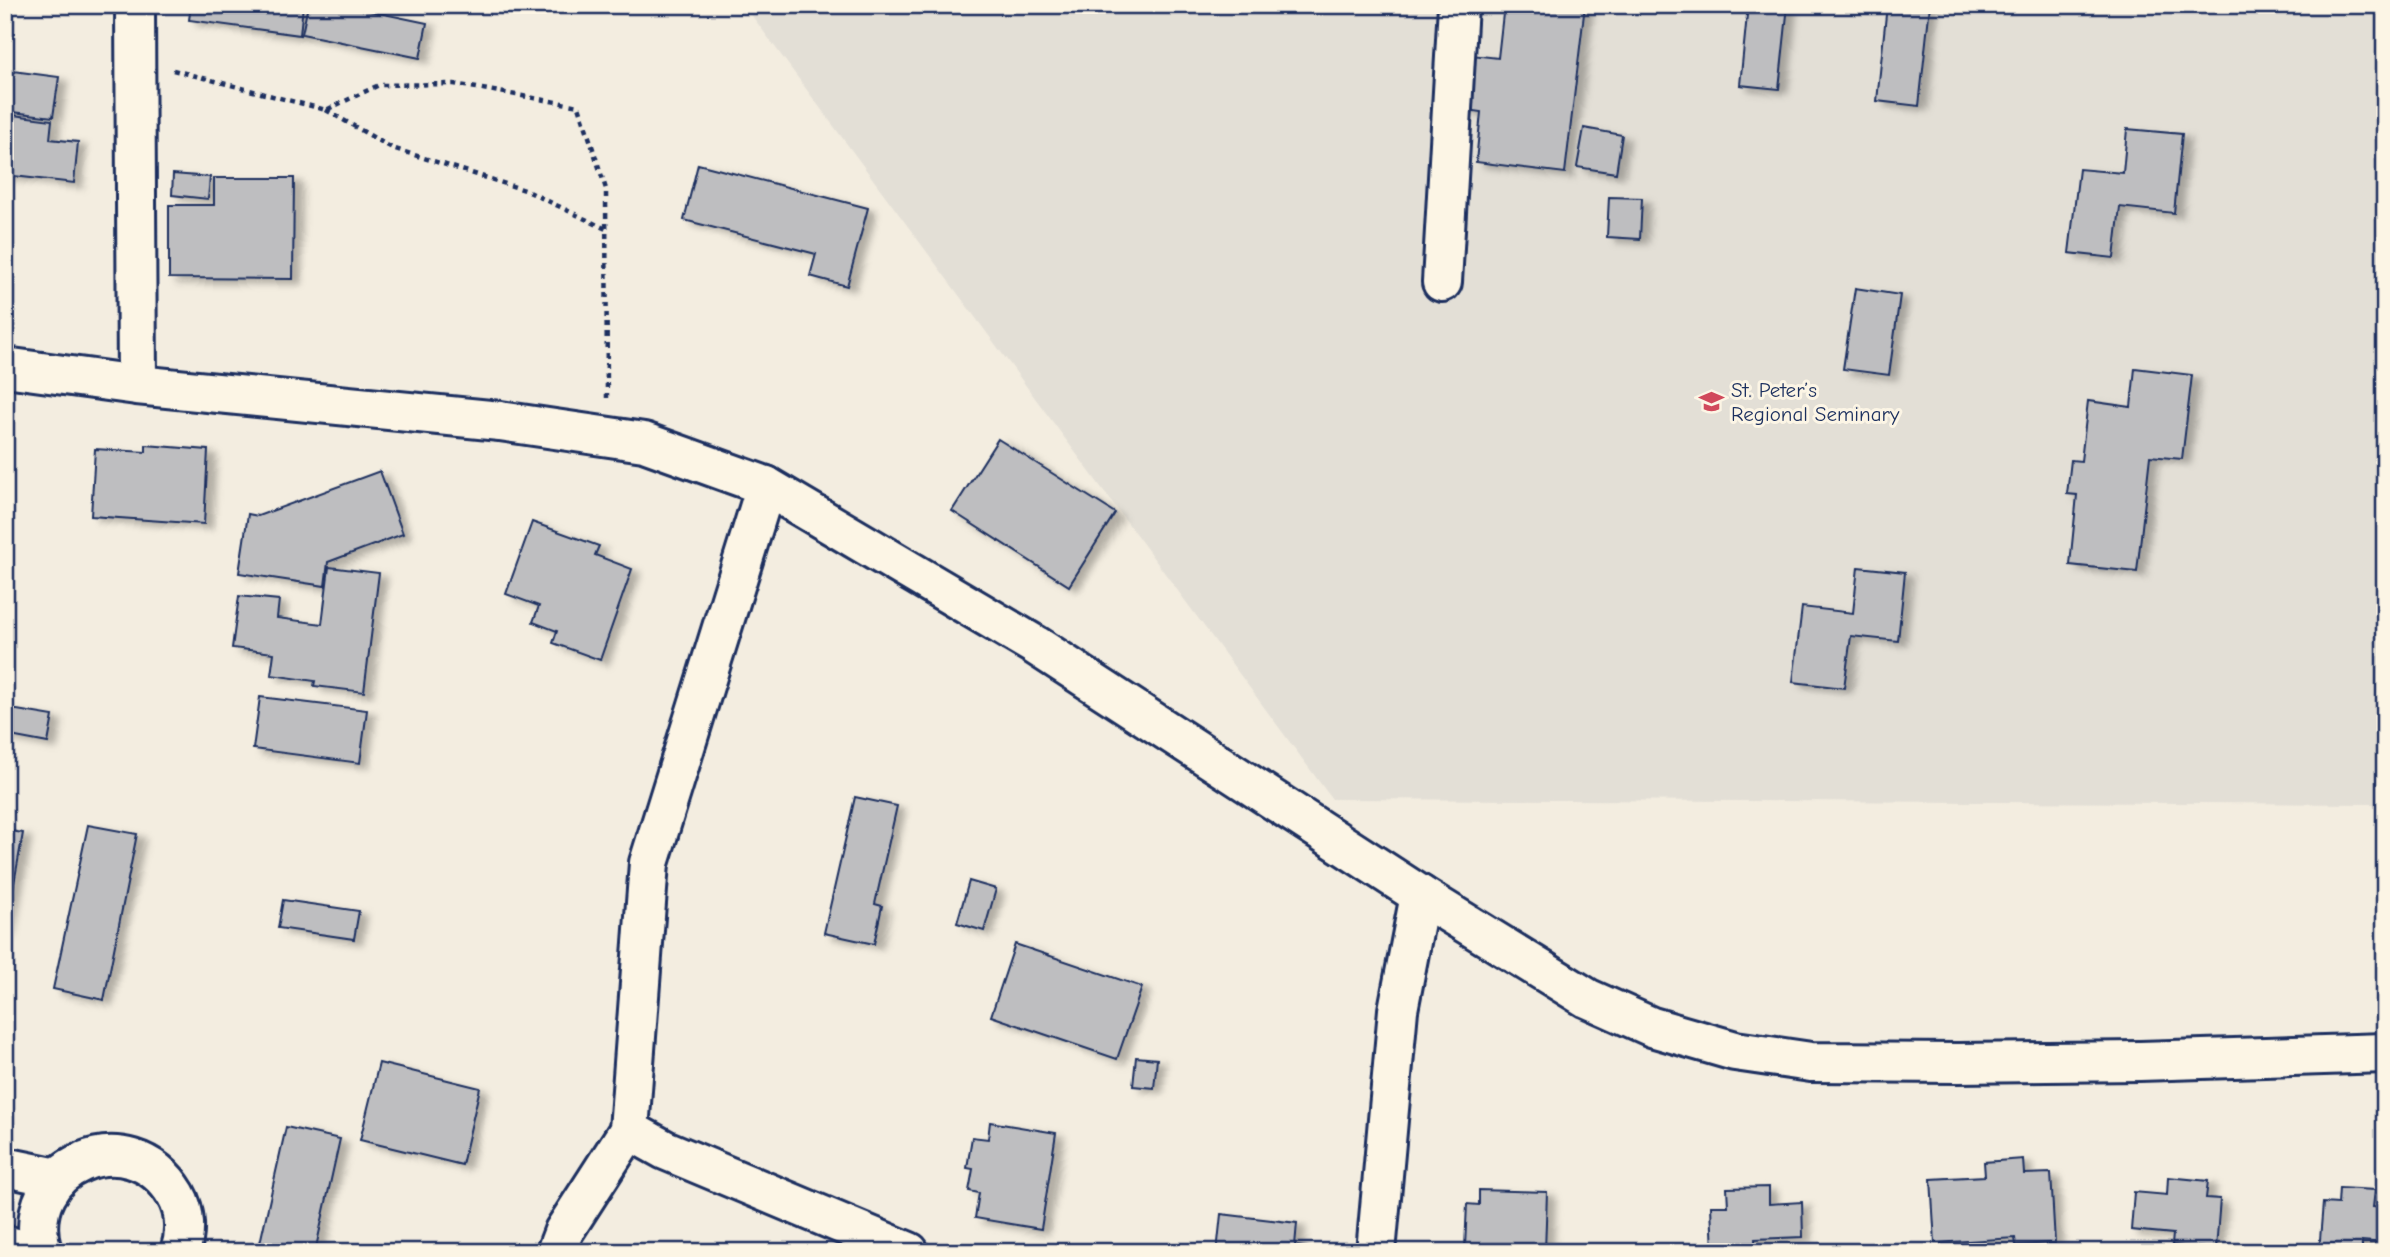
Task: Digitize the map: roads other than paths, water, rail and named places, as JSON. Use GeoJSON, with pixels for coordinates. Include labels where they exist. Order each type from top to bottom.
{"type":"FeatureCollection","features":[{"type":"Feature","properties":{"kind":"street"},"geometry":{"type":"LineString","coordinates":[[135,5],[137,384]]}},
{"type":"Feature","properties":{"kind":"street"},"geometry":{"type":"LineString","coordinates":[[1442,282],[1458,5]]}},
{"type":"Feature","properties":{"kind":"street"},"geometry":{"type":"LineString","coordinates":[[5,367],[137,384],[500,421],[645,442],[766,486],[1035,645],[1420,895],[1587,998],[1653,1027],[1735,1051],[1811,1062],[1958,1063],[2140,1061],[2385,1053]]}},
{"type":"Feature","properties":{"kind":"street"},"geometry":{"type":"LineString","coordinates":[[556,1252],[564,1231],[629,1130],[649,863],[766,486]]}},
{"type":"Feature","properties":{"kind":"street"},"geometry":{"type":"LineString","coordinates":[[1376,1252],[1398,1010],[1420,895]]}},
{"type":"Feature","properties":{"kind":"street"},"geometry":{"type":"LineString","coordinates":[[629,1130],[665,1150],[909,1252]]}},
{"type":"Feature","properties":{"kind":"street"},"geometry":{"type":"LineString","coordinates":[[42,1252],[37,1237],[38,1216],[45,1195],[58,1178],[74,1165],[93,1157],[124,1157],[153,1168],[168,1183],[179,1201],[184,1221],[180,1252]]}},
{"type":"Feature","properties":{"kind":"street"},"geometry":{"type":"LineString","coordinates":[[5,1167],[58,1178]]}},
{"type":"Feature","properties":{"kind":"street"},"geometry":{"type":"LineString","coordinates":[[5,1245],[31,1252]]}},
{"type":"Feature","properties":{"kind":"place","name":"St. Peter’s Regional Seminary"},"geometry":{"type":"Point","coordinates":[1711,402]}}]}
